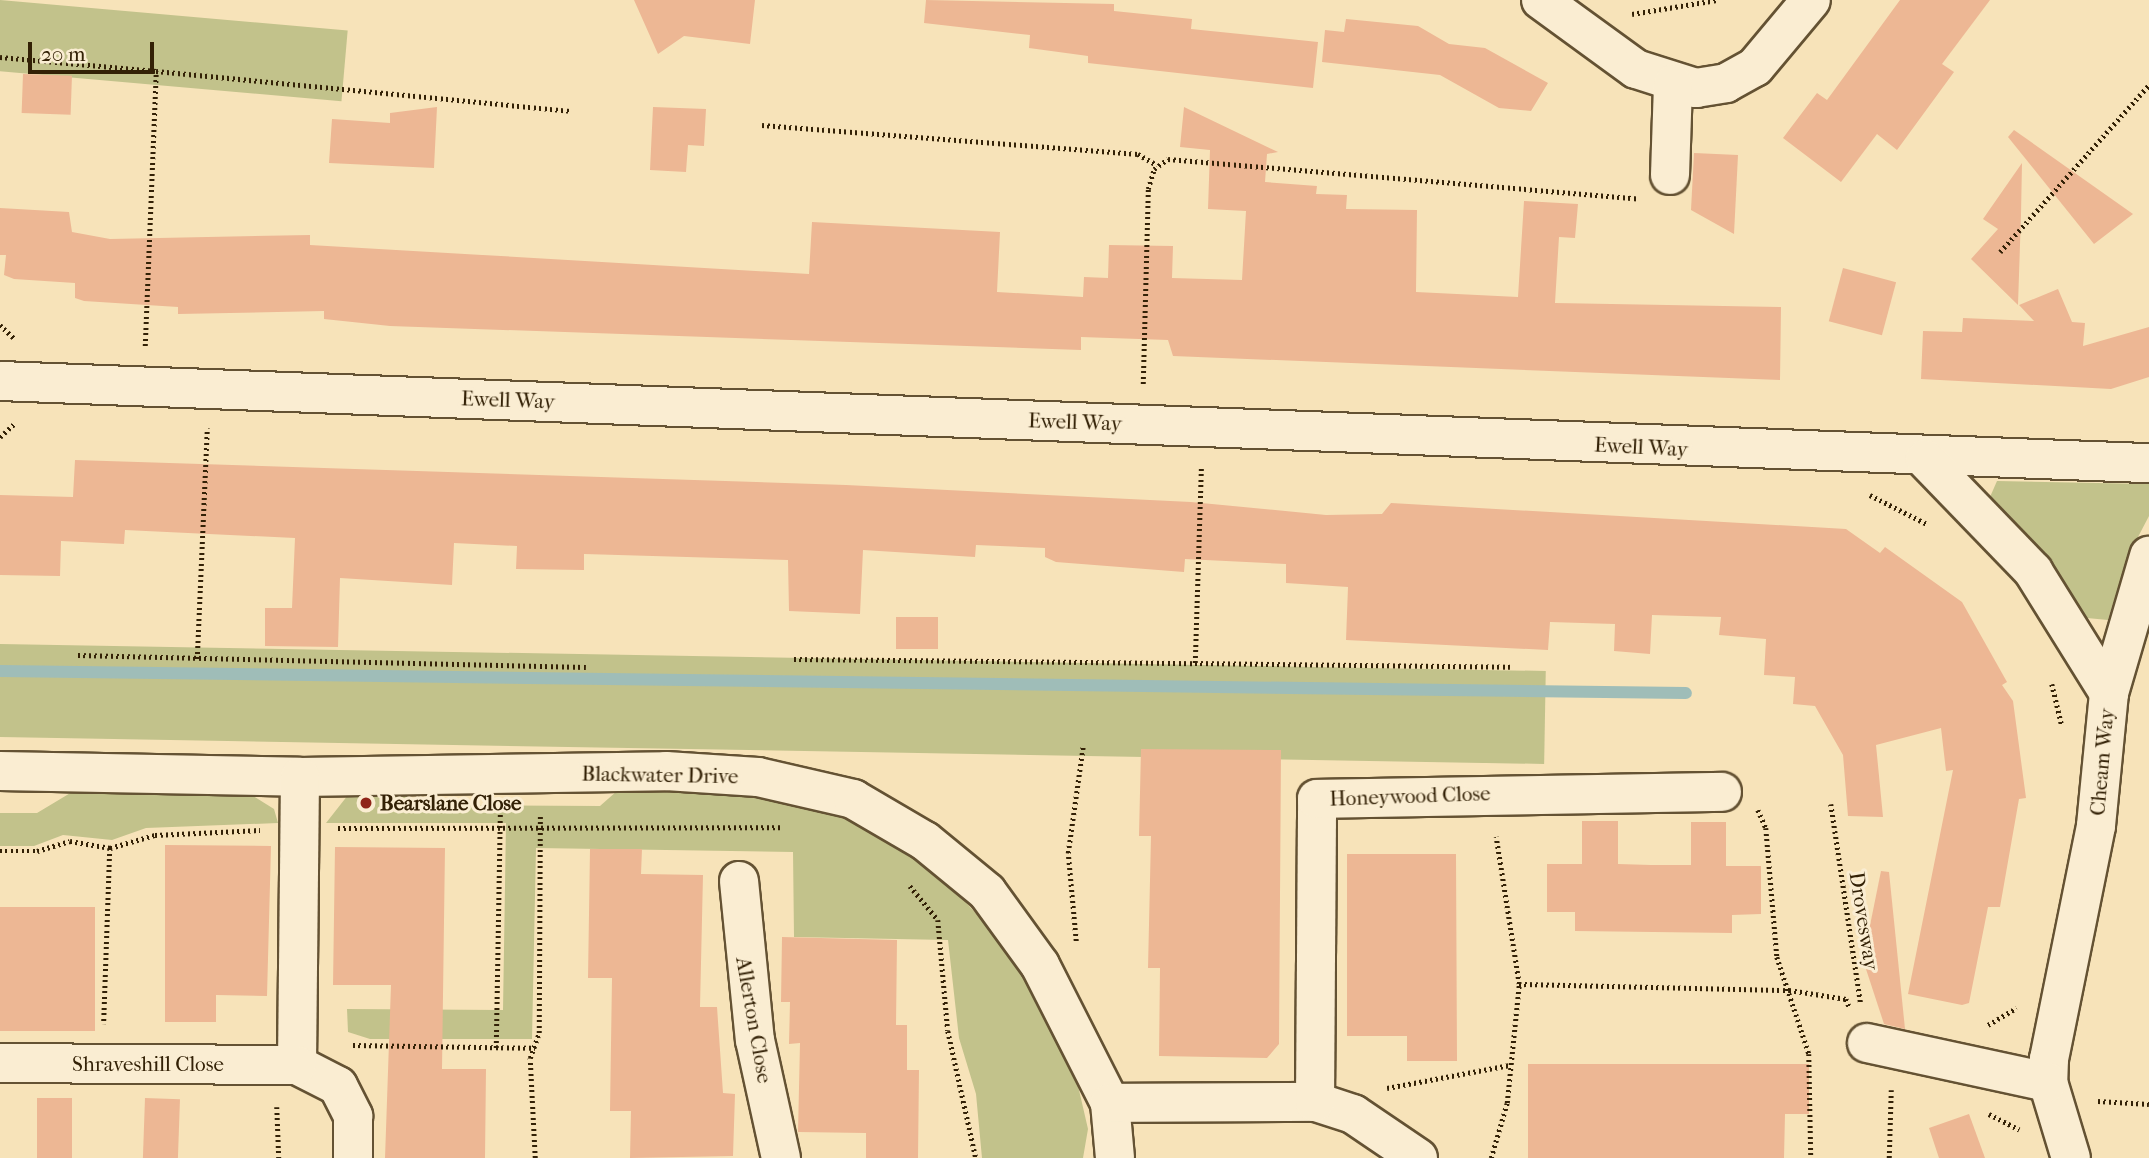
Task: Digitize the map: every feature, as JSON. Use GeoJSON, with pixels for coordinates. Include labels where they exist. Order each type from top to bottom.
{"type":"FeatureCollection","features":[{"type":"Feature","properties":{"kind":"street"},"geometry":{"type":"LineString","coordinates":[[1541,0],[1636,69],[1674,84],[1726,83],[1755,67],[1811,0]]}},
{"type":"Feature","properties":{"kind":"street"},"geometry":{"type":"LineString","coordinates":[[1660,187],[1674,84]]}},
{"type":"Feature","properties":{"kind":"street","name":"Ewell Way"},"geometry":{"type":"LineString","coordinates":[[0,381],[1142,425],[1925,459],[2149,463]]}},
{"type":"Feature","properties":{"kind":"street","name":"Cheam Way"},"geometry":{"type":"LineString","coordinates":[[1925,459],[2033,571],[2109,693],[2096,826],[2050,1089],[2071,1158]]}},
{"type":"Feature","properties":{"kind":"street"},"geometry":{"type":"LineString","coordinates":[[2109,693],[2149,556]]}},
{"type":"Feature","properties":{"kind":"street","name":"Blackwater Drive"},"geometry":{"type":"LineString","coordinates":[[0,771],[300,777],[540,774],[758,776],[853,799],[925,841],[987,892],[1041,965],[1110,1103],[1115,1158]]}},
{"type":"Feature","properties":{"kind":"street"},"geometry":{"type":"LineString","coordinates":[[291,1058],[300,777]]}},
{"type":"Feature","properties":{"kind":"street","name":"Honeywood Close"},"geometry":{"type":"LineString","coordinates":[[1315,1102],[1317,799],[1722,792]]}},
{"type":"Feature","properties":{"kind":"street","name":"Allerton Close"},"geometry":{"type":"LineString","coordinates":[[740,881],[754,1041],[780,1158]]}},
{"type":"Feature","properties":{"kind":"street"},"geometry":{"type":"LineString","coordinates":[[1868,1020],[2050,1089]]}},
{"type":"Feature","properties":{"kind":"street","name":"Shraveshill Close"},"geometry":{"type":"LineString","coordinates":[[0,1063],[291,1058],[338,1086],[353,1116],[353,1158]]}},
{"type":"Feature","properties":{"kind":"street"},"geometry":{"type":"LineString","coordinates":[[1110,1103],[1315,1102],[1353,1114],[1418,1158]]}},
{"type":"Feature","properties":{"kind":"path"},"geometry":{"type":"LineString","coordinates":[[1625,15],[1717,0]]}},
{"type":"Feature","properties":{"kind":"path"},"geometry":{"type":"LineString","coordinates":[[0,57],[570,111]]}},
{"type":"Feature","properties":{"kind":"path"},"geometry":{"type":"LineString","coordinates":[[143,386],[156,71]]}},
{"type":"Feature","properties":{"kind":"path"},"geometry":{"type":"LineString","coordinates":[[2000,252],[2149,85]]}},
{"type":"Feature","properties":{"kind":"path"},"geometry":{"type":"LineString","coordinates":[[762,125],[1138,154],[1157,165],[1184,157],[1660,187]]}},
{"type":"Feature","properties":{"kind":"path"},"geometry":{"type":"LineString","coordinates":[[1142,425],[1148,190],[1157,165]]}},
{"type":"Feature","properties":{"kind":"path"},"geometry":{"type":"LineString","coordinates":[[0,436],[22,417]]}},
{"type":"Feature","properties":{"kind":"path"},"geometry":{"type":"LineString","coordinates":[[194,423],[221,424]]}},
{"type":"Feature","properties":{"kind":"path"},"geometry":{"type":"LineString","coordinates":[[197,659],[207,424]]}},
{"type":"Feature","properties":{"kind":"path"},"geometry":{"type":"LineString","coordinates":[[1188,460],[1215,461]]}},
{"type":"Feature","properties":{"kind":"path"},"geometry":{"type":"LineString","coordinates":[[1195,663],[1201,460]]}},
{"type":"Feature","properties":{"kind":"path"},"geometry":{"type":"LineString","coordinates":[[1860,490],[1938,530]]}},
{"type":"Feature","properties":{"kind":"path"},"geometry":{"type":"LineString","coordinates":[[78,655],[586,667]]}},
{"type":"Feature","properties":{"kind":"path"},"geometry":{"type":"LineString","coordinates":[[794,659],[1510,667]]}},
{"type":"Feature","properties":{"kind":"path"},"geometry":{"type":"LineString","coordinates":[[2048,671],[2062,731]]}},
{"type":"Feature","properties":{"kind":"path"},"geometry":{"type":"LineString","coordinates":[[1077,951],[1068,853],[1083,746]]}},
{"type":"Feature","properties":{"kind":"path"},"geometry":{"type":"LineString","coordinates":[[535,1158],[540,774]]}},
{"type":"Feature","properties":{"kind":"path"},"geometry":{"type":"LineString","coordinates":[[495,775],[501,828],[496,1048]]}},
{"type":"Feature","properties":{"kind":"path"},"geometry":{"type":"LineString","coordinates":[[1722,792],[1745,799],[1766,828],[1770,920],[1809,1054],[1811,1158]]}},
{"type":"Feature","properties":{"kind":"path"},"geometry":{"type":"LineString","coordinates":[[1491,1158],[1507,1103],[1519,984],[1494,794]]}},
{"type":"Feature","properties":{"kind":"path","name":"Drovesway"},"geometry":{"type":"LineString","coordinates":[[1830,804],[1868,1020]]}},
{"type":"Feature","properties":{"kind":"path"},"geometry":{"type":"LineString","coordinates":[[540,827],[794,830]]}},
{"type":"Feature","properties":{"kind":"path"},"geometry":{"type":"LineString","coordinates":[[0,851],[37,851],[70,841],[110,848],[103,1063]]}},
{"type":"Feature","properties":{"kind":"path"},"geometry":{"type":"LineString","coordinates":[[904,880],[938,920],[948,1031],[976,1158]]}},
{"type":"Feature","properties":{"kind":"path"},"geometry":{"type":"LineString","coordinates":[[1519,984],[1789,990],[1846,999],[1868,1020]]}},
{"type":"Feature","properties":{"kind":"path"},"geometry":{"type":"LineString","coordinates":[[1974,1030],[2024,999]]}},
{"type":"Feature","properties":{"kind":"path"},"geometry":{"type":"LineString","coordinates":[[279,1158],[291,1058],[535,1048]]}},
{"type":"Feature","properties":{"kind":"path"},"geometry":{"type":"LineString","coordinates":[[1380,1090],[1510,1065]]}},
{"type":"Feature","properties":{"kind":"path"},"geometry":{"type":"LineString","coordinates":[[1889,1158],[1891,1084],[1902,1087]]}},
{"type":"Feature","properties":{"kind":"path"},"geometry":{"type":"LineString","coordinates":[[2050,1089],[2149,1104]]}},
{"type":"Feature","properties":{"kind":"path"},"geometry":{"type":"LineString","coordinates":[[1983,1112],[2007,1120],[2026,1142]]}},
{"type":"Feature","properties":{"kind":"green space"},"geometry":{"type":"Polygon","coordinates":[[[0,0],[348,30],[341,101],[0,71],[0,0]]]}},
{"type":"Feature","properties":{"kind":"green space"},"geometry":{"type":"Polygon","coordinates":[[[1997,481],[2149,484],[2149,516],[2127,558],[2108,620],[2087,618],[1990,497],[1997,481]]]}},
{"type":"Feature","properties":{"kind":"green space"},"geometry":{"type":"Polygon","coordinates":[[[0,644],[1546,671],[1544,764],[0,737],[0,644]]]}},
{"type":"Feature","properties":{"kind":"green space"},"geometry":{"type":"Polygon","coordinates":[[[82,786],[245,791],[274,809],[278,823],[146,828],[112,840],[63,835],[34,846],[0,846],[0,813],[37,813],[82,786]]]}},
{"type":"Feature","properties":{"kind":"green space"},"geometry":{"type":"Polygon","coordinates":[[[397,788],[419,805],[600,806],[617,791],[718,788],[810,803],[870,828],[932,865],[1010,951],[1076,1077],[1088,1129],[1083,1158],[982,1158],[976,1094],[959,1038],[948,940],[794,937],[793,852],[536,848],[532,1039],[370,1039],[348,1032],[347,1009],[503,1010],[506,823],[326,823],[348,795],[397,788]]]}},
{"type":"Feature","properties":{"kind":"building"},"geometry":{"type":"Polygon","coordinates":[[[634,0],[755,0],[750,44],[684,36],[658,54],[634,0]]]}},
{"type":"Feature","properties":{"kind":"building"},"geometry":{"type":"Polygon","coordinates":[[[926,0],[1114,4],[1114,11],[1192,19],[1191,29],[1318,42],[1313,88],[1088,63],[1088,56],[1029,48],[1030,35],[924,23],[926,0]]]}},
{"type":"Feature","properties":{"kind":"building"},"geometry":{"type":"Polygon","coordinates":[[[1900,0],[1990,0],[1942,64],[1954,72],[1897,150],[1877,134],[1841,182],[1783,138],[1817,93],[1827,100],[1900,0]]]}},
{"type":"Feature","properties":{"kind":"building"},"geometry":{"type":"Polygon","coordinates":[[[1346,19],[1418,26],[1449,44],[1485,48],[1548,83],[1531,111],[1499,108],[1440,75],[1322,62],[1325,30],[1344,32],[1346,19]]]}},
{"type":"Feature","properties":{"kind":"building"},"geometry":{"type":"Polygon","coordinates":[[[23,74],[72,76],[71,115],[22,113],[23,74]]]}},
{"type":"Feature","properties":{"kind":"building"},"geometry":{"type":"Polygon","coordinates":[[[437,107],[434,168],[329,163],[332,119],[390,123],[390,113],[437,107]]]}},
{"type":"Feature","properties":{"kind":"building"},"geometry":{"type":"Polygon","coordinates":[[[653,107],[706,109],[704,146],[688,145],[686,172],[650,170],[653,107]]]}},
{"type":"Feature","properties":{"kind":"building"},"geometry":{"type":"Polygon","coordinates":[[[1184,107],[1278,152],[1267,154],[1265,182],[1317,186],[1316,194],[1347,195],[1346,209],[1417,210],[1416,292],[1518,297],[1524,201],[1578,204],[1575,238],[1559,237],[1555,303],[1781,307],[1780,380],[1173,356],[1168,340],[1081,337],[1081,350],[390,326],[324,319],[324,311],[178,314],[178,307],[84,301],[75,298],[75,283],[14,279],[4,275],[6,255],[0,255],[0,208],[69,212],[72,232],[110,239],[310,235],[310,245],[809,274],[812,222],[1000,232],[997,292],[1083,297],[1084,277],[1108,278],[1109,245],[1173,246],[1172,278],[1242,280],[1246,211],[1208,209],[1210,150],[1180,147],[1184,107]]]}},
{"type":"Feature","properties":{"kind":"building"},"geometry":{"type":"Polygon","coordinates":[[[2014,130],[2133,214],[2094,244],[2008,137],[2014,130]]]}},
{"type":"Feature","properties":{"kind":"building"},"geometry":{"type":"Polygon","coordinates":[[[1694,153],[1738,155],[1734,234],[1691,210],[1694,153]]]}},
{"type":"Feature","properties":{"kind":"building"},"geometry":{"type":"Polygon","coordinates":[[[2022,163],[2018,305],[1971,259],[1998,229],[1983,219],[2022,163]]]}},
{"type":"Feature","properties":{"kind":"building"},"geometry":{"type":"Polygon","coordinates":[[[1843,268],[1896,282],[1882,335],[1829,321],[1843,268]]]}},
{"type":"Feature","properties":{"kind":"building"},"geometry":{"type":"Polygon","coordinates":[[[2058,289],[2072,322],[2085,323],[2083,346],[2149,327],[2149,377],[2111,389],[1921,379],[1923,331],[1962,332],[1963,318],[2034,321],[2019,305],[2058,289]]]}},
{"type":"Feature","properties":{"kind":"building"},"geometry":{"type":"Polygon","coordinates":[[[75,460],[846,485],[1191,502],[1326,515],[1382,514],[1391,503],[1846,529],[1880,553],[1885,547],[1962,602],[2007,682],[2002,685],[2013,701],[2026,798],[2019,799],[2000,907],[1988,907],[1969,1003],[1962,1005],[1908,994],[1953,770],[1946,771],[1941,728],[1876,745],[1883,817],[1848,816],[1843,755],[1815,706],[1793,704],[1795,677],[1764,675],[1766,639],[1719,635],[1721,617],[1652,615],[1650,654],[1614,651],[1615,624],[1550,622],[1548,650],[1346,640],[1348,587],[1286,583],[1286,564],[1185,559],[1184,572],[1056,562],[1045,557],[1045,548],[976,545],[975,557],[863,550],[860,614],[789,611],[788,560],[584,554],[584,570],[516,569],[517,546],[454,543],[452,585],[340,578],[338,647],[265,646],[265,608],[292,608],[295,538],[125,530],[124,544],[61,541],[60,576],[0,575],[0,495],[73,497],[75,460]]]}},
{"type":"Feature","properties":{"kind":"building"},"geometry":{"type":"Polygon","coordinates":[[[896,617],[938,617],[938,649],[896,649],[896,617]]]}},
{"type":"Feature","properties":{"kind":"building"},"geometry":{"type":"Polygon","coordinates":[[[1141,749],[1281,750],[1279,1044],[1267,1058],[1159,1056],[1160,968],[1148,968],[1151,836],[1139,836],[1141,749]]]}},
{"type":"Feature","properties":{"kind":"building"},"geometry":{"type":"Polygon","coordinates":[[[1582,821],[1618,821],[1618,864],[1651,865],[1691,865],[1691,822],[1726,822],[1726,866],[1761,866],[1761,914],[1732,915],[1732,933],[1575,931],[1575,912],[1547,912],[1547,864],[1582,864],[1582,821]]]}},
{"type":"Feature","properties":{"kind":"building"},"geometry":{"type":"Polygon","coordinates":[[[165,845],[271,846],[267,996],[216,995],[216,1022],[165,1022],[165,845]]]}},
{"type":"Feature","properties":{"kind":"building"},"geometry":{"type":"Polygon","coordinates":[[[335,847],[445,848],[442,1069],[486,1069],[485,1158],[385,1158],[391,985],[333,985],[335,847]]]}},
{"type":"Feature","properties":{"kind":"building"},"geometry":{"type":"Polygon","coordinates":[[[590,849],[642,849],[641,874],[703,875],[700,1007],[717,1007],[723,1093],[735,1094],[733,1156],[630,1158],[631,1111],[610,1111],[612,978],[588,978],[590,849]]]}},
{"type":"Feature","properties":{"kind":"building"},"geometry":{"type":"Polygon","coordinates":[[[1347,854],[1456,854],[1457,1061],[1407,1061],[1407,1036],[1347,1036],[1347,854]]]}},
{"type":"Feature","properties":{"kind":"building"},"geometry":{"type":"Polygon","coordinates":[[[1881,871],[1889,872],[1905,1029],[1884,1024],[1863,960],[1881,871]]]}},
{"type":"Feature","properties":{"kind":"building"},"geometry":{"type":"Polygon","coordinates":[[[0,907],[95,907],[95,1031],[0,1031],[0,907]]]}},
{"type":"Feature","properties":{"kind":"building"},"geometry":{"type":"Polygon","coordinates":[[[782,937],[897,940],[896,1025],[907,1025],[907,1070],[919,1070],[918,1158],[866,1158],[866,1133],[798,1132],[800,1043],[789,1044],[790,1002],[781,1002],[782,937]]]}},
{"type":"Feature","properties":{"kind":"building"},"geometry":{"type":"Polygon","coordinates":[[[1528,1064],[1809,1064],[1809,1114],[1785,1114],[1784,1158],[1528,1158],[1528,1064]]]}},
{"type":"Feature","properties":{"kind":"building"},"geometry":{"type":"Polygon","coordinates":[[[37,1098],[72,1098],[72,1158],[37,1158],[37,1098]]]}},
{"type":"Feature","properties":{"kind":"building"},"geometry":{"type":"Polygon","coordinates":[[[145,1098],[180,1099],[178,1158],[143,1158],[145,1098]]]}},
{"type":"Feature","properties":{"kind":"building"},"geometry":{"type":"Polygon","coordinates":[[[1969,1114],[1985,1158],[1939,1158],[1929,1128],[1969,1114]]]}},
{"type":"Feature","properties":{"kind":"waterway"},"geometry":{"type":"LineString","coordinates":[[0,671],[1686,693]]}},
{"type":"Feature","properties":{"kind":"place","name":"Bearslane Close"},"geometry":{"type":"Point","coordinates":[366,803]}}]}
